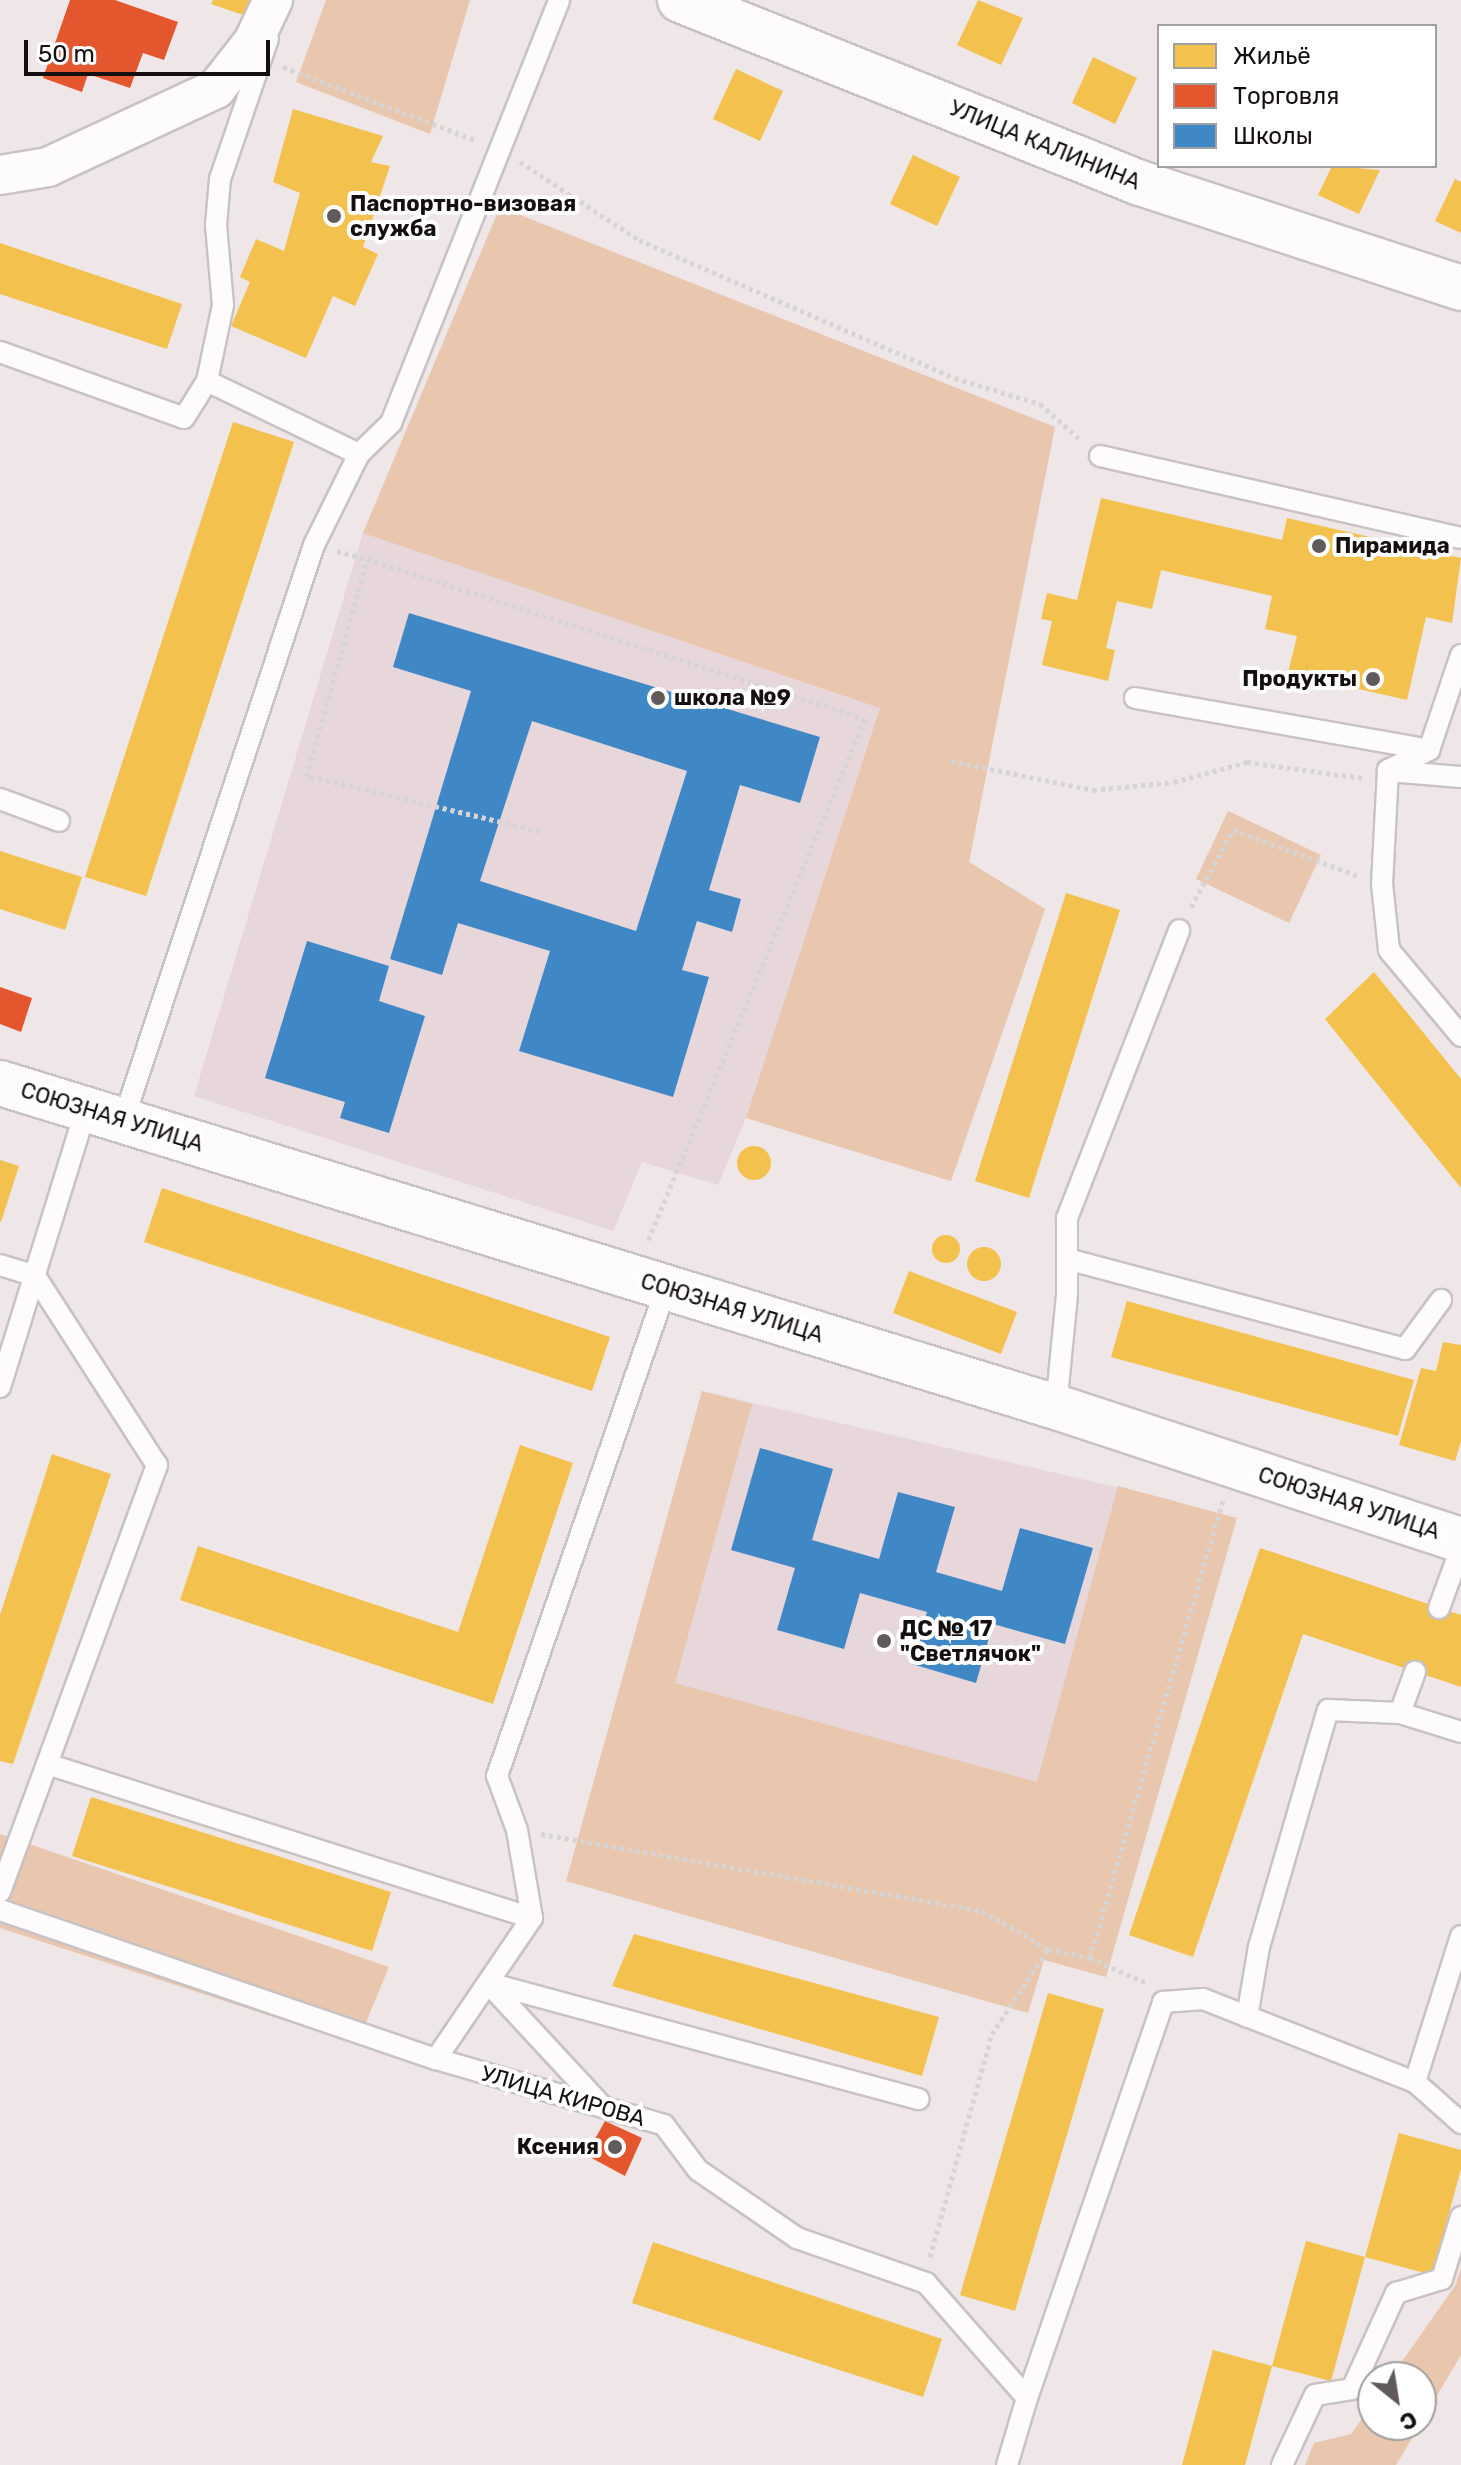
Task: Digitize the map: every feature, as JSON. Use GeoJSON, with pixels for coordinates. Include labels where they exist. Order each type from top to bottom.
{"type":"FeatureCollection","features":[{"type":"Feature","properties":{"kind":"street"},"geometry":{"type":"LineString","coordinates":[[0,175],[48,167],[216,89],[253,42],[273,0]]}},
{"type":"Feature","properties":{"kind":"street","name":"УЛИЦА КАЛИНИНА"},"geometry":{"type":"LineString","coordinates":[[680,0],[1140,183],[1461,288]]}},
{"type":"Feature","properties":{"kind":"street","name":"СОЮЗНАЯ УЛИЦА"},"geometry":{"type":"LineString","coordinates":[[0,1083],[1056,1407],[1461,1540]]}},
{"type":"Feature","properties":{"kind":"lane"},"geometry":{"type":"LineString","coordinates":[[0,352],[184,418],[207,381],[223,305],[216,225],[220,179],[281,0]]}},
{"type":"Feature","properties":{"kind":"lane"},"geometry":{"type":"LineString","coordinates":[[0,1387],[35,1276],[105,1115],[314,545],[359,454],[391,423],[559,0]]}},
{"type":"Feature","properties":{"kind":"lane"},"geometry":{"type":"LineString","coordinates":[[207,381],[359,454]]}},
{"type":"Feature","properties":{"kind":"lane"},"geometry":{"type":"LineString","coordinates":[[1100,456],[1461,538]]}},
{"type":"Feature","properties":{"kind":"lane"},"geometry":{"type":"LineString","coordinates":[[1387,776],[1429,750],[1461,655]]}},
{"type":"Feature","properties":{"kind":"lane"},"geometry":{"type":"LineString","coordinates":[[1135,698],[1429,750]]}},
{"type":"Feature","properties":{"kind":"lane"},"geometry":{"type":"LineString","coordinates":[[1387,776],[1461,777]]}},
{"type":"Feature","properties":{"kind":"lane"},"geometry":{"type":"LineString","coordinates":[[1387,776],[1382,884],[1389,950],[1461,1036]]}},
{"type":"Feature","properties":{"kind":"lane"},"geometry":{"type":"LineString","coordinates":[[0,799],[59,821]]}},
{"type":"Feature","properties":{"kind":"lane"},"geometry":{"type":"LineString","coordinates":[[1056,1407],[1067,1218],[1179,930]]}},
{"type":"Feature","properties":{"kind":"lane"},"geometry":{"type":"LineString","coordinates":[[1067,1259],[1405,1349],[1441,1300]]}},
{"type":"Feature","properties":{"kind":"lane"},"geometry":{"type":"LineString","coordinates":[[0,1265],[35,1276],[157,1465],[0,1892]]}},
{"type":"Feature","properties":{"kind":"lane"},"geometry":{"type":"LineString","coordinates":[[436,2059],[532,1918],[517,1830],[497,1776],[650,1283]]}},
{"type":"Feature","properties":{"kind":"lane"},"geometry":{"type":"LineString","coordinates":[[1439,1608],[1461,1548]]}},
{"type":"Feature","properties":{"kind":"lane"},"geometry":{"type":"LineString","coordinates":[[1400,1713],[1415,1672]]}},
{"type":"Feature","properties":{"kind":"lane"},"geometry":{"type":"LineString","coordinates":[[1247,2017],[1263,1932],[1328,1710],[1400,1713],[1461,1732]]}},
{"type":"Feature","properties":{"kind":"lane"},"geometry":{"type":"LineString","coordinates":[[47,1764],[532,1918]]}},
{"type":"Feature","properties":{"kind":"lane","name":"УЛИЦА КИРОВА"},"geometry":{"type":"LineString","coordinates":[[0,1910],[436,2059],[664,2125],[698,2170],[797,2238],[926,2283],[1027,2398]]}},
{"type":"Feature","properties":{"kind":"lane"},"geometry":{"type":"LineString","coordinates":[[1415,2082],[1461,1936]]}},
{"type":"Feature","properties":{"kind":"lane"},"geometry":{"type":"LineString","coordinates":[[488,1983],[919,2099]]}},
{"type":"Feature","properties":{"kind":"lane"},"geometry":{"type":"LineString","coordinates":[[488,1983],[604,2109]]}},
{"type":"Feature","properties":{"kind":"lane"},"geometry":{"type":"LineString","coordinates":[[1007,2465],[1027,2398],[1163,2002],[1203,1999],[1415,2082],[1461,2123]]}},
{"type":"Feature","properties":{"kind":"lane"},"geometry":{"type":"LineString","coordinates":[[1282,2465],[1315,2395],[1352,2389],[1396,2293],[1442,2279],[1461,2217]]}},
{"type":"Feature","properties":{"kind":"path"},"geometry":{"type":"LineString","coordinates":[[262,59],[500,149],[639,240],[941,372],[1040,404],[1100,456]]}},
{"type":"Feature","properties":{"kind":"path"},"geometry":{"type":"LineString","coordinates":[[540,831],[307,776],[367,559],[865,719],[650,1283]]}},
{"type":"Feature","properties":{"kind":"path"},"geometry":{"type":"LineString","coordinates":[[951,761],[1093,790],[1174,782],[1247,762],[1387,776]]}},
{"type":"Feature","properties":{"kind":"path"},"geometry":{"type":"LineString","coordinates":[[1179,930],[1233,830],[1382,884]]}},
{"type":"Feature","properties":{"kind":"path"},"geometry":{"type":"LineString","coordinates":[[1090,1958],[1231,1465]]}},
{"type":"Feature","properties":{"kind":"path"},"geometry":{"type":"LineString","coordinates":[[517,1830],[982,1911],[1048,1949],[1090,1958],[1184,2000]]}},
{"type":"Feature","properties":{"kind":"path"},"geometry":{"type":"LineString","coordinates":[[926,2283],[992,2034],[1048,1949]]}},
{"type":"Feature","properties":{"kind":"shaded area"},"geometry":{"type":"Polygon","coordinates":[[[326,0],[470,0],[430,134],[296,82],[326,0]]]}},
{"type":"Feature","properties":{"kind":"shaded area","name":"школа №9"},"geometry":{"type":"Polygon","coordinates":[[[500,207],[1055,427],[969,862],[1045,909],[951,1181],[746,1118],[718,1185],[642,1162],[613,1231],[194,1096],[363,533],[500,207]]]}},
{"type":"Feature","properties":{"kind":"shaded area"},"geometry":{"type":"Polygon","coordinates":[[[500,207],[1055,427],[969,862],[1045,909],[951,1181],[746,1118],[880,708],[363,533],[500,207]]]}},
{"type":"Feature","properties":{"kind":"shaded area"},"geometry":{"type":"Polygon","coordinates":[[[1228,811],[1321,855],[1289,923],[1196,879],[1228,811]]]}},
{"type":"Feature","properties":{"kind":"shaded area","name":"ДС № 17 \"Светлячок\""},"geometry":{"type":"Polygon","coordinates":[[[702,1391],[1176,1501],[1060,1890],[595,1781],[702,1391]]]}},
{"type":"Feature","properties":{"kind":"shaded area"},"geometry":{"type":"Polygon","coordinates":[[[702,1391],[752,1404],[675,1683],[1037,1782],[1118,1486],[1237,1518],[1106,1977],[1044,1960],[1028,2013],[566,1881],[702,1391]]]}},
{"type":"Feature","properties":{"kind":"shaded area"},"geometry":{"type":"Polygon","coordinates":[[[0,1834],[389,1967],[357,2044],[0,1928],[0,1834]]]}},
{"type":"Feature","properties":{"kind":"shaded area"},"geometry":{"type":"Polygon","coordinates":[[[1461,2268],[1461,2355],[1437,2396],[1437,2361],[1402,2361],[1455,2286],[1461,2268]]]}},
{"type":"Feature","properties":{"kind":"shaded area"},"geometry":{"type":"Polygon","coordinates":[[[1357,2426],[1357,2441],[1410,2441],[1396,2465],[1305,2465],[1314,2443],[1351,2434],[1357,2426]]]}},
{"type":"Feature","properties":{"kind":"building: Жильё"},"geometry":{"type":"Polygon","coordinates":[[[213,0],[259,0],[252,18],[211,4],[213,0]]]}},
{"type":"Feature","properties":{"kind":"building: Жильё"},"geometry":{"type":"Polygon","coordinates":[[[978,0],[1023,18],[1001,65],[957,45],[978,0]]]}},
{"type":"Feature","properties":{"kind":"building: Жильё"},"geometry":{"type":"Polygon","coordinates":[[[1093,57],[1137,78],[1115,124],[1072,103],[1093,57]]]}},
{"type":"Feature","properties":{"kind":"building: Жильё"},"geometry":{"type":"Polygon","coordinates":[[[736,69],[783,91],[760,141],[713,119],[736,69]]]}},
{"type":"Feature","properties":{"kind":"building: Жильё","name":"Паспортно-визовая служба"},"geometry":{"type":"Polygon","coordinates":[[[293,109],[383,136],[371,162],[390,166],[363,247],[378,254],[355,306],[333,296],[306,358],[231,326],[250,282],[240,277],[256,239],[284,251],[300,193],[273,182],[293,109]]]}},
{"type":"Feature","properties":{"kind":"building: Жильё"},"geometry":{"type":"Polygon","coordinates":[[[913,155],[960,177],[937,226],[890,204],[913,155]]]}},
{"type":"Feature","properties":{"kind":"building: Жильё"},"geometry":{"type":"Polygon","coordinates":[[[1331,168],[1380,170],[1359,214],[1318,195],[1331,168]]]}},
{"type":"Feature","properties":{"kind":"building: Жильё"},"geometry":{"type":"Polygon","coordinates":[[[1455,179],[1461,182],[1461,233],[1435,221],[1455,179]]]}},
{"type":"Feature","properties":{"kind":"building: Жильё"},"geometry":{"type":"Polygon","coordinates":[[[0,243],[182,304],[167,349],[0,294],[0,243]]]}},
{"type":"Feature","properties":{"kind":"building: Жильё"},"geometry":{"type":"Polygon","coordinates":[[[233,422],[294,442],[146,896],[85,877],[233,422]]]}},
{"type":"Feature","properties":{"kind":"building: Жильё"},"geometry":{"type":"Polygon","coordinates":[[[1101,498],[1282,540],[1287,518],[1461,558],[1452,623],[1426,617],[1407,700],[1288,673],[1297,636],[1265,629],[1272,596],[1161,570],[1152,609],[1117,601],[1106,648],[1115,650],[1108,681],[1042,665],[1052,621],[1041,619],[1047,593],[1077,600],[1101,498]]]}},
{"type":"Feature","properties":{"kind":"building: Жильё"},"geometry":{"type":"Polygon","coordinates":[[[0,851],[82,877],[65,930],[0,909],[0,851]]]}},
{"type":"Feature","properties":{"kind":"building: Жильё"},"geometry":{"type":"Polygon","coordinates":[[[1066,893],[1120,910],[1029,1198],[975,1181],[1066,893]]]}},
{"type":"Feature","properties":{"kind":"building: Жильё"},"geometry":{"type":"Polygon","coordinates":[[[1374,972],[1461,1079],[1461,1188],[1325,1019],[1374,972]]]}},
{"type":"Feature","properties":{"kind":"building: Жильё"},"geometry":{"type":"Polygon","coordinates":[[[754,1146],[766,1151],[771,1163],[766,1175],[754,1180],[742,1175],[737,1163],[742,1151],[754,1146]]]}},
{"type":"Feature","properties":{"kind":"building: Жильё"},"geometry":{"type":"Polygon","coordinates":[[[0,1160],[19,1166],[1,1222],[0,1222],[0,1160]]]}},
{"type":"Feature","properties":{"kind":"building: Жильё"},"geometry":{"type":"Polygon","coordinates":[[[162,1188],[610,1337],[592,1391],[144,1242],[162,1188]]]}},
{"type":"Feature","properties":{"kind":"building: Жильё"},"geometry":{"type":"Polygon","coordinates":[[[946,1235],[956,1239],[960,1249],[956,1259],[946,1263],[936,1259],[932,1249],[936,1239],[946,1235]]]}},
{"type":"Feature","properties":{"kind":"building: Жильё"},"geometry":{"type":"Polygon","coordinates":[[[984,1247],[996,1252],[1001,1264],[996,1276],[984,1281],[972,1276],[967,1264],[972,1252],[984,1247]]]}},
{"type":"Feature","properties":{"kind":"building: Жильё"},"geometry":{"type":"Polygon","coordinates":[[[909,1271],[1017,1312],[1001,1354],[893,1313],[909,1271]]]}},
{"type":"Feature","properties":{"kind":"building: Жильё"},"geometry":{"type":"Polygon","coordinates":[[[1127,1301],[1414,1380],[1398,1436],[1111,1357],[1127,1301]]]}},
{"type":"Feature","properties":{"kind":"building: Жильё"},"geometry":{"type":"Polygon","coordinates":[[[1443,1342],[1461,1345],[1461,1441],[1455,1461],[1399,1445],[1421,1368],[1436,1371],[1443,1342]]]}},
{"type":"Feature","properties":{"kind":"building: Жильё"},"geometry":{"type":"Polygon","coordinates":[[[520,1445],[573,1463],[493,1704],[180,1600],[198,1546],[458,1632],[520,1445]]]}},
{"type":"Feature","properties":{"kind":"building: Жильё"},"geometry":{"type":"Polygon","coordinates":[[[52,1454],[111,1474],[13,1764],[0,1761],[0,1615],[52,1454]]]}},
{"type":"Feature","properties":{"kind":"building: Жильё"},"geometry":{"type":"Polygon","coordinates":[[[1260,1548],[1461,1615],[1461,1687],[1303,1634],[1193,1957],[1129,1935],[1260,1548]]]}},
{"type":"Feature","properties":{"kind":"building: Жильё"},"geometry":{"type":"Polygon","coordinates":[[[91,1797],[391,1892],[372,1951],[72,1856],[91,1797]]]}},
{"type":"Feature","properties":{"kind":"building: Жильё"},"geometry":{"type":"Polygon","coordinates":[[[634,1934],[939,2017],[922,2076],[612,1986],[634,1934]]]}},
{"type":"Feature","properties":{"kind":"building: Жильё"},"geometry":{"type":"Polygon","coordinates":[[[1048,1993],[1104,2009],[1015,2311],[960,2295],[1048,1993]]]}},
{"type":"Feature","properties":{"kind":"building: Жильё"},"geometry":{"type":"Polygon","coordinates":[[[1399,2133],[1461,2150],[1461,2169],[1432,2275],[1365,2257],[1399,2133]]]}},
{"type":"Feature","properties":{"kind":"building: Жильё"},"geometry":{"type":"Polygon","coordinates":[[[1306,2241],[1365,2257],[1331,2381],[1272,2366],[1306,2241]]]}},
{"type":"Feature","properties":{"kind":"building: Жильё"},"geometry":{"type":"Polygon","coordinates":[[[653,2242],[942,2339],[923,2397],[632,2303],[653,2242]]]}},
{"type":"Feature","properties":{"kind":"building: Жильё"},"geometry":{"type":"Polygon","coordinates":[[[1213,2350],[1272,2366],[1245,2465],[1182,2465],[1213,2350]]]}},
{"type":"Feature","properties":{"kind":"building: Торговля"},"geometry":{"type":"Polygon","coordinates":[[[70,0],[115,0],[178,22],[164,60],[143,53],[130,88],[88,74],[82,92],[43,78],[70,0]]]}},
{"type":"Feature","properties":{"kind":"building: Торговля"},"geometry":{"type":"Polygon","coordinates":[[[0,987],[32,998],[21,1032],[0,1024],[0,987]]]}},
{"type":"Feature","properties":{"kind":"building: Торговля","name":"Ксения"},"geometry":{"type":"Polygon","coordinates":[[[605,2121],[642,2138],[625,2176],[586,2155],[605,2121]]]}},
{"type":"Feature","properties":{"kind":"building: Школы"},"geometry":{"type":"Polygon","coordinates":[[[409,613],[820,737],[800,803],[740,785],[709,890],[741,899],[732,932],[697,921],[682,970],[709,977],[673,1097],[519,1051],[550,951],[458,923],[442,975],[390,959],[471,691],[393,667],[409,613]],[[532,721],[480,881],[636,931],[687,771],[532,721]]]}},
{"type":"Feature","properties":{"kind":"building: Школы"},"geometry":{"type":"Polygon","coordinates":[[[307,941],[389,966],[379,1001],[425,1016],[389,1133],[340,1118],[345,1102],[265,1078],[307,941]]]}},
{"type":"Feature","properties":{"kind":"building: Школы"},"geometry":{"type":"Polygon","coordinates":[[[760,1448],[833,1469],[812,1540],[879,1559],[898,1492],[955,1507],[936,1572],[1002,1591],[1020,1528],[1093,1548],[1065,1644],[993,1624],[976,1683],[912,1664],[927,1612],[860,1593],[844,1649],[777,1630],[795,1568],[731,1550],[760,1448]]]}},
{"type":"Feature","properties":{"kind":"place","name":"Паспортно-визовая служба"},"geometry":{"type":"Point","coordinates":[334,216]}},
{"type":"Feature","properties":{"kind":"place","name":"Пирамида"},"geometry":{"type":"Point","coordinates":[1319,546]}},
{"type":"Feature","properties":{"kind":"place","name":"Продукты"},"geometry":{"type":"Point","coordinates":[1373,679]}},
{"type":"Feature","properties":{"kind":"place","name":"школа №9"},"geometry":{"type":"Point","coordinates":[658,698]}},
{"type":"Feature","properties":{"kind":"place","name":"ДС № 17 \"Светлячок\""},"geometry":{"type":"Point","coordinates":[884,1641]}},
{"type":"Feature","properties":{"kind":"place","name":"Ксения"},"geometry":{"type":"Point","coordinates":[615,2147]}}]}
